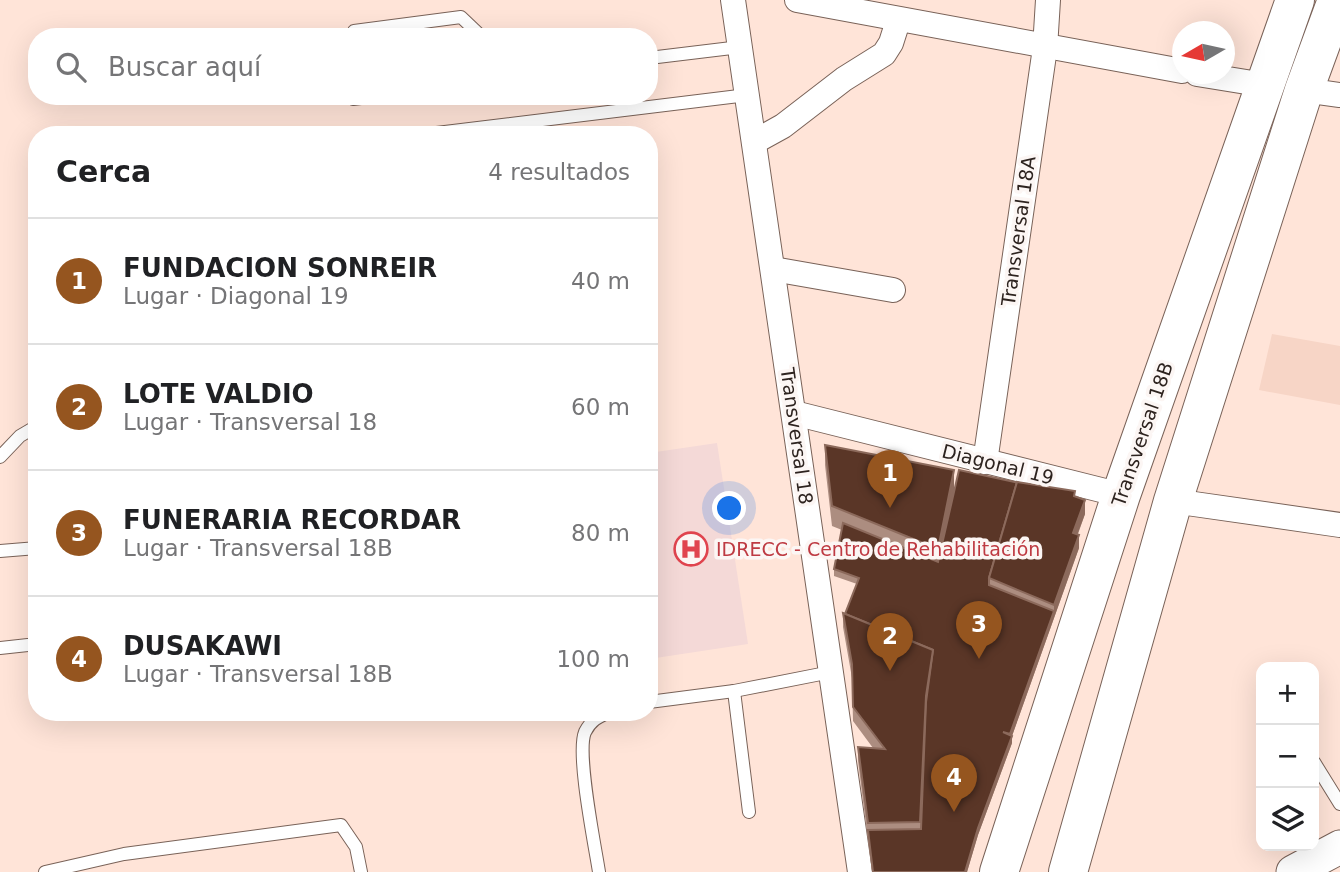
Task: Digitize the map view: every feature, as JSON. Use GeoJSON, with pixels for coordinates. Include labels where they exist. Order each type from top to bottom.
{"type":"FeatureCollection","features":[{"type":"Feature","properties":{"kind":"highway","name":"Transversal 18B"},"geometry":{"type":"LineString","coordinates":[[999,872],[1121,495],[1295,0]]}},
{"type":"Feature","properties":{"kind":"highway"},"geometry":{"type":"LineString","coordinates":[[1068,872],[1173,501],[1322,93],[1337,0]]}},
{"type":"Feature","properties":{"kind":"street","name":"Transversal 18"},"geometry":{"type":"LineString","coordinates":[[733,0],[860,872]]}},
{"type":"Feature","properties":{"kind":"street"},"geometry":{"type":"LineString","coordinates":[[797,0],[898,21],[1172,69]]}},
{"type":"Feature","properties":{"kind":"street","name":"Transversal 18A"},"geometry":{"type":"LineString","coordinates":[[985,461],[1045,48],[1048,0]]}},
{"type":"Feature","properties":{"kind":"street"},"geometry":{"type":"LineString","coordinates":[[754,142],[783,126],[844,79],[884,54],[891,43],[898,21]]}},
{"type":"Feature","properties":{"kind":"street"},"geometry":{"type":"LineString","coordinates":[[1235,80],[1265,85]]}},
{"type":"Feature","properties":{"kind":"street"},"geometry":{"type":"LineString","coordinates":[[773,269],[893,290]]}},
{"type":"Feature","properties":{"kind":"street","name":"Diagonal 19"},"geometry":{"type":"LineString","coordinates":[[794,413],[1121,495]]}},
{"type":"Feature","properties":{"kind":"street"},"geometry":{"type":"LineString","coordinates":[[1173,501],[1340,525]]}},
{"type":"Feature","properties":{"kind":"street"},"geometry":{"type":"LineString","coordinates":[[1293,872],[1340,847]]}},
{"type":"Feature","properties":{"kind":"lane"},"geometry":{"type":"LineString","coordinates":[[377,28],[461,17],[473,28]]}},
{"type":"Feature","properties":{"kind":"lane"},"geometry":{"type":"LineString","coordinates":[[658,57],[740,47]]}},
{"type":"Feature","properties":{"kind":"lane"},"geometry":{"type":"LineString","coordinates":[[494,126],[747,95]]}},
{"type":"Feature","properties":{"kind":"lane"},"geometry":{"type":"LineString","coordinates":[[0,457],[28,431]]}},
{"type":"Feature","properties":{"kind":"lane"},"geometry":{"type":"LineString","coordinates":[[0,551],[28,549]]}},
{"type":"Feature","properties":{"kind":"lane"},"geometry":{"type":"LineString","coordinates":[[0,648],[28,645]]}},
{"type":"Feature","properties":{"kind":"lane"},"geometry":{"type":"LineString","coordinates":[[658,701],[734,691],[831,672]]}},
{"type":"Feature","properties":{"kind":"lane"},"geometry":{"type":"LineString","coordinates":[[734,691],[749,812]]}},
{"type":"Feature","properties":{"kind":"lane"},"geometry":{"type":"LineString","coordinates":[[592,721],[584,735],[586,800],[599,872]]}},
{"type":"Feature","properties":{"kind":"lane"},"geometry":{"type":"LineString","coordinates":[[1319,770],[1340,804]]}},
{"type":"Feature","properties":{"kind":"lane"},"geometry":{"type":"LineString","coordinates":[[45,872],[124,854],[341,825],[356,846],[361,872]]}},
{"type":"Feature","properties":{"kind":"shaded area"},"geometry":{"type":"Polygon","coordinates":[[[1272,334],[1340,346],[1340,405],[1259,390],[1272,334]]]}},
{"type":"Feature","properties":{"kind":"shaded area","name":"IDRECC - Centro de Rehabilitación"},"geometry":{"type":"Polygon","coordinates":[[[717,443],[748,644],[658,658],[658,452],[717,443]]]}},
{"type":"Feature","properties":{"kind":"building"},"geometry":{"type":"Polygon","coordinates":[[[825,445],[954,470],[938,549],[832,506],[825,445]]]}},
{"type":"Feature","properties":{"kind":"building"},"geometry":{"type":"Polygon","coordinates":[[[959,470],[1017,483],[989,585],[1054,611],[1010,734],[1003,732],[1012,736],[965,872],[873,872],[868,830],[921,829],[926,702],[933,650],[845,614],[859,578],[834,569],[843,523],[938,562],[959,470]]]}},
{"type":"Feature","properties":{"kind":"building"},"geometry":{"type":"Polygon","coordinates":[[[1017,482],[1075,491],[1074,496],[1085,500],[1073,533],[1079,535],[1054,605],[989,578],[1017,482]]]}},
{"type":"Feature","properties":{"kind":"building"},"geometry":{"type":"Polygon","coordinates":[[[843,613],[933,650],[926,696],[920,822],[868,823],[858,747],[885,749],[853,707],[852,664],[843,613]]]}},
{"type":"Feature","properties":{"kind":"place","name":"FUNDACION SONREIR"},"geometry":{"type":"Point","coordinates":[890,508]}},
{"type":"Feature","properties":{"kind":"place","name":"IDRECC - Centro de Rehabilitación"},"geometry":{"type":"Point","coordinates":[691,549]}},
{"type":"Feature","properties":{"kind":"place","name":"FUNERARIA RECORDAR"},"geometry":{"type":"Point","coordinates":[979,659]}},
{"type":"Feature","properties":{"kind":"place","name":"LOTE VALDIO"},"geometry":{"type":"Point","coordinates":[890,671]}},
{"type":"Feature","properties":{"kind":"place","name":"DUSAKAWI"},"geometry":{"type":"Point","coordinates":[954,812]}}]}
